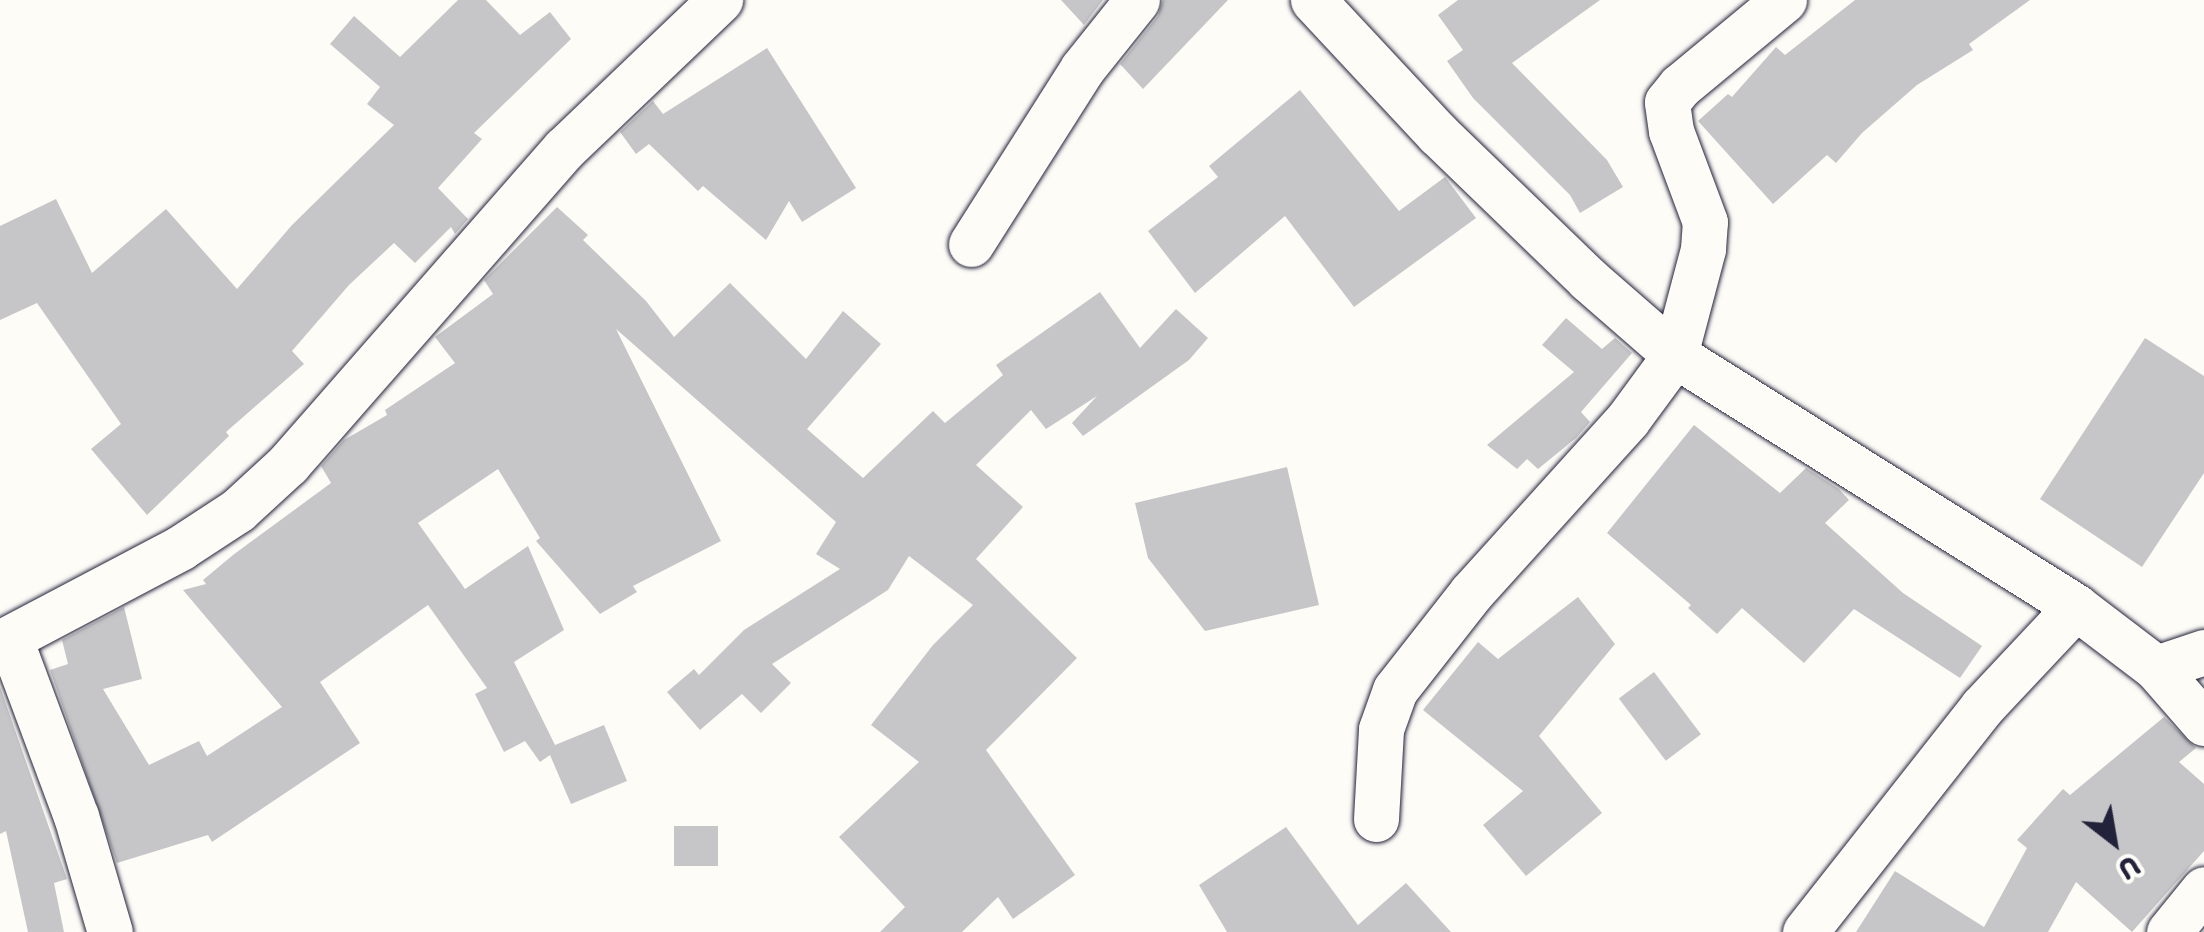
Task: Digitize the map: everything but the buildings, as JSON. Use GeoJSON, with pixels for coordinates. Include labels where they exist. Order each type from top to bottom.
{"type":"FeatureCollection","features":[{"type":"Feature","properties":{"kind":"street"},"geometry":{"type":"LineString","coordinates":[[110,932],[76,816],[5,641],[180,548],[238,510],[288,464],[564,149],[720,0]]}},
{"type":"Feature","properties":{"kind":"street"},"geometry":{"type":"LineString","coordinates":[[971,244],[1082,69],[1137,0]]}},
{"type":"Feature","properties":{"kind":"street"},"geometry":{"type":"LineString","coordinates":[[1314,0],[1438,134],[1588,279],[1675,355],[2076,607],[2156,668],[2204,723]]}},
{"type":"Feature","properties":{"kind":"street"},"geometry":{"type":"LineString","coordinates":[[1376,820],[1381,730],[1394,690],[1460,604],[1628,419],[1675,355],[1703,249],[1705,222],[1671,131],[1667,102],[1680,86],[1784,0]]}},
{"type":"Feature","properties":{"kind":"street"},"geometry":{"type":"LineString","coordinates":[[1804,932],[1982,707],[2076,607]]}},
{"type":"Feature","properties":{"kind":"street"},"geometry":{"type":"LineString","coordinates":[[2156,668],[2204,652]]}},
{"type":"Feature","properties":{"kind":"street"},"geometry":{"type":"LineString","coordinates":[[2169,932],[2204,888]]}}]}
